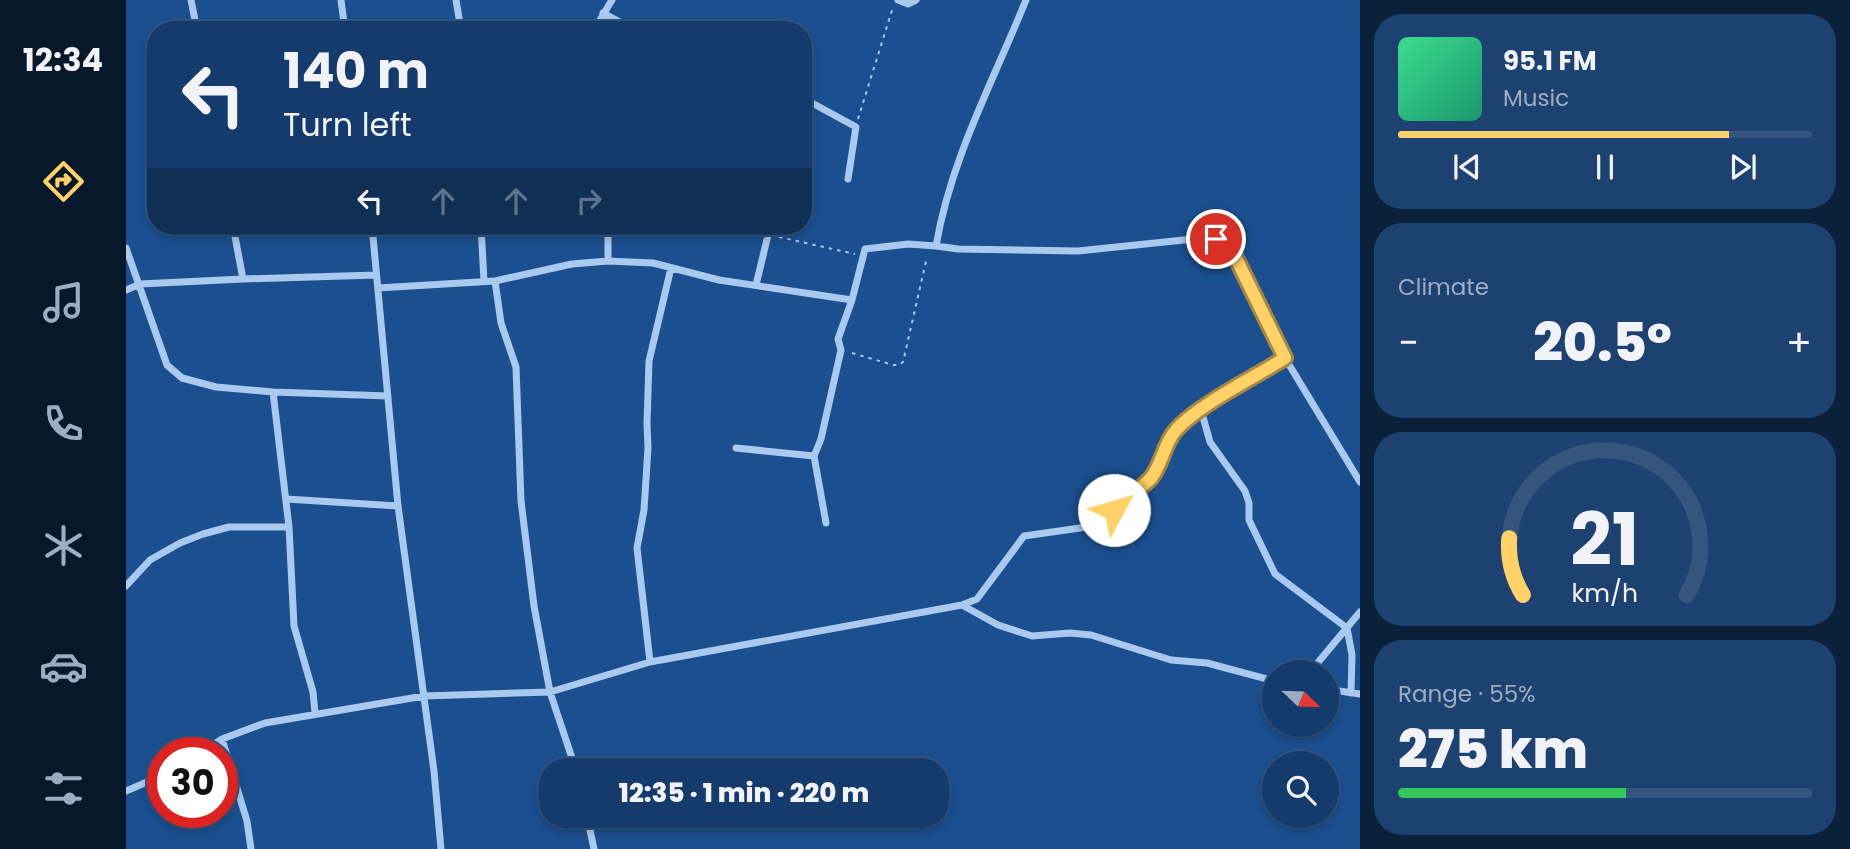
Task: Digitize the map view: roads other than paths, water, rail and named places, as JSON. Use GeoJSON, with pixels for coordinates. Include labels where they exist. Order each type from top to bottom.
{"type":"FeatureCollection","features":[{"type":"Feature","properties":{"kind":"street"},"geometry":{"type":"LineString","coordinates":[[191,0],[195,21]]}},
{"type":"Feature","properties":{"kind":"street"},"geometry":{"type":"LineString","coordinates":[[341,0],[344,21]]}},
{"type":"Feature","properties":{"kind":"street"},"geometry":{"type":"LineString","coordinates":[[456,0],[460,21]]}},
{"type":"Feature","properties":{"kind":"street"},"geometry":{"type":"LineString","coordinates":[[599,21],[612,0]]}},
{"type":"Feature","properties":{"kind":"street"},"geometry":{"type":"LineString","coordinates":[[897,0],[908,4],[916,0]]}},
{"type":"Feature","properties":{"kind":"street"},"geometry":{"type":"LineString","coordinates":[[932,246],[958,158],[1026,0]]}},
{"type":"Feature","properties":{"kind":"street"},"geometry":{"type":"LineString","coordinates":[[603,13],[618,21]]}},
{"type":"Feature","properties":{"kind":"street"},"geometry":{"type":"LineString","coordinates":[[812,103],[856,127],[848,179]]}},
{"type":"Feature","properties":{"kind":"street"},"geometry":{"type":"LineString","coordinates":[[235,235],[243,279]]}},
{"type":"Feature","properties":{"kind":"street"},"geometry":{"type":"LineString","coordinates":[[373,235],[398,506],[424,696],[441,849]]}},
{"type":"Feature","properties":{"kind":"street"},"geometry":{"type":"LineString","coordinates":[[481,235],[484,281]]}},
{"type":"Feature","properties":{"kind":"street"},"geometry":{"type":"LineString","coordinates":[[608,235],[608,261]]}},
{"type":"Feature","properties":{"kind":"street"},"geometry":{"type":"LineString","coordinates":[[756,285],[768,235]]}},
{"type":"Feature","properties":{"kind":"street"},"geometry":{"type":"LineString","coordinates":[[826,523],[814,456],[821,439],[841,350],[838,339],[852,300],[865,249],[899,244],[958,249],[1078,251],[1203,238],[1225,241],[1231,248],[1285,358],[1360,482]]}},
{"type":"Feature","properties":{"kind":"street"},"geometry":{"type":"LineString","coordinates":[[126,248],[167,365],[182,378],[216,387],[273,392],[388,396]]}},
{"type":"Feature","properties":{"kind":"street"},"geometry":{"type":"LineString","coordinates":[[378,288],[495,281],[560,266],[608,261],[653,263],[719,280],[852,300]]}},
{"type":"Feature","properties":{"kind":"street"},"geometry":{"type":"LineString","coordinates":[[650,662],[637,548],[644,510],[648,448],[649,361],[671,268]]}},
{"type":"Feature","properties":{"kind":"street"},"geometry":{"type":"LineString","coordinates":[[126,290],[140,284],[376,275]]}},
{"type":"Feature","properties":{"kind":"street"},"geometry":{"type":"LineString","coordinates":[[495,281],[501,323],[516,367],[521,501],[534,607],[550,692],[572,758]]}},
{"type":"Feature","properties":{"kind":"street"},"geometry":{"type":"LineString","coordinates":[[227,737],[265,723],[424,696],[550,692],[650,662],[962,605],[977,598],[1024,536],[1108,524],[1118,503],[1153,475],[1175,431],[1201,410],[1285,358]]}},
{"type":"Feature","properties":{"kind":"street"},"geometry":{"type":"LineString","coordinates":[[273,392],[289,527],[294,626],[313,692],[315,713]]}},
{"type":"Feature","properties":{"kind":"street"},"geometry":{"type":"LineString","coordinates":[[1201,410],[1210,442],[1245,491],[1249,503],[1249,520],[1275,574],[1347,628],[1356,694]]}},
{"type":"Feature","properties":{"kind":"street"},"geometry":{"type":"LineString","coordinates":[[736,448],[814,456]]}},
{"type":"Feature","properties":{"kind":"street"},"geometry":{"type":"LineString","coordinates":[[286,499],[398,506]]}},
{"type":"Feature","properties":{"kind":"street"},"geometry":{"type":"LineString","coordinates":[[126,586],[150,560],[203,534],[229,527],[289,527]]}},
{"type":"Feature","properties":{"kind":"street"},"geometry":{"type":"LineString","coordinates":[[962,605],[998,625],[1032,636],[1070,633],[1091,635],[1171,660],[1207,663],[1262,678]]}},
{"type":"Feature","properties":{"kind":"street"},"geometry":{"type":"LineString","coordinates":[[1320,660],[1360,612]]}},
{"type":"Feature","properties":{"kind":"street"},"geometry":{"type":"LineString","coordinates":[[126,791],[147,782]]}},
{"type":"Feature","properties":{"kind":"street"},"geometry":{"type":"LineString","coordinates":[[238,791],[247,821],[251,849]]}},
{"type":"Feature","properties":{"kind":"street"},"geometry":{"type":"LineString","coordinates":[[590,828],[594,849]]}}]}
